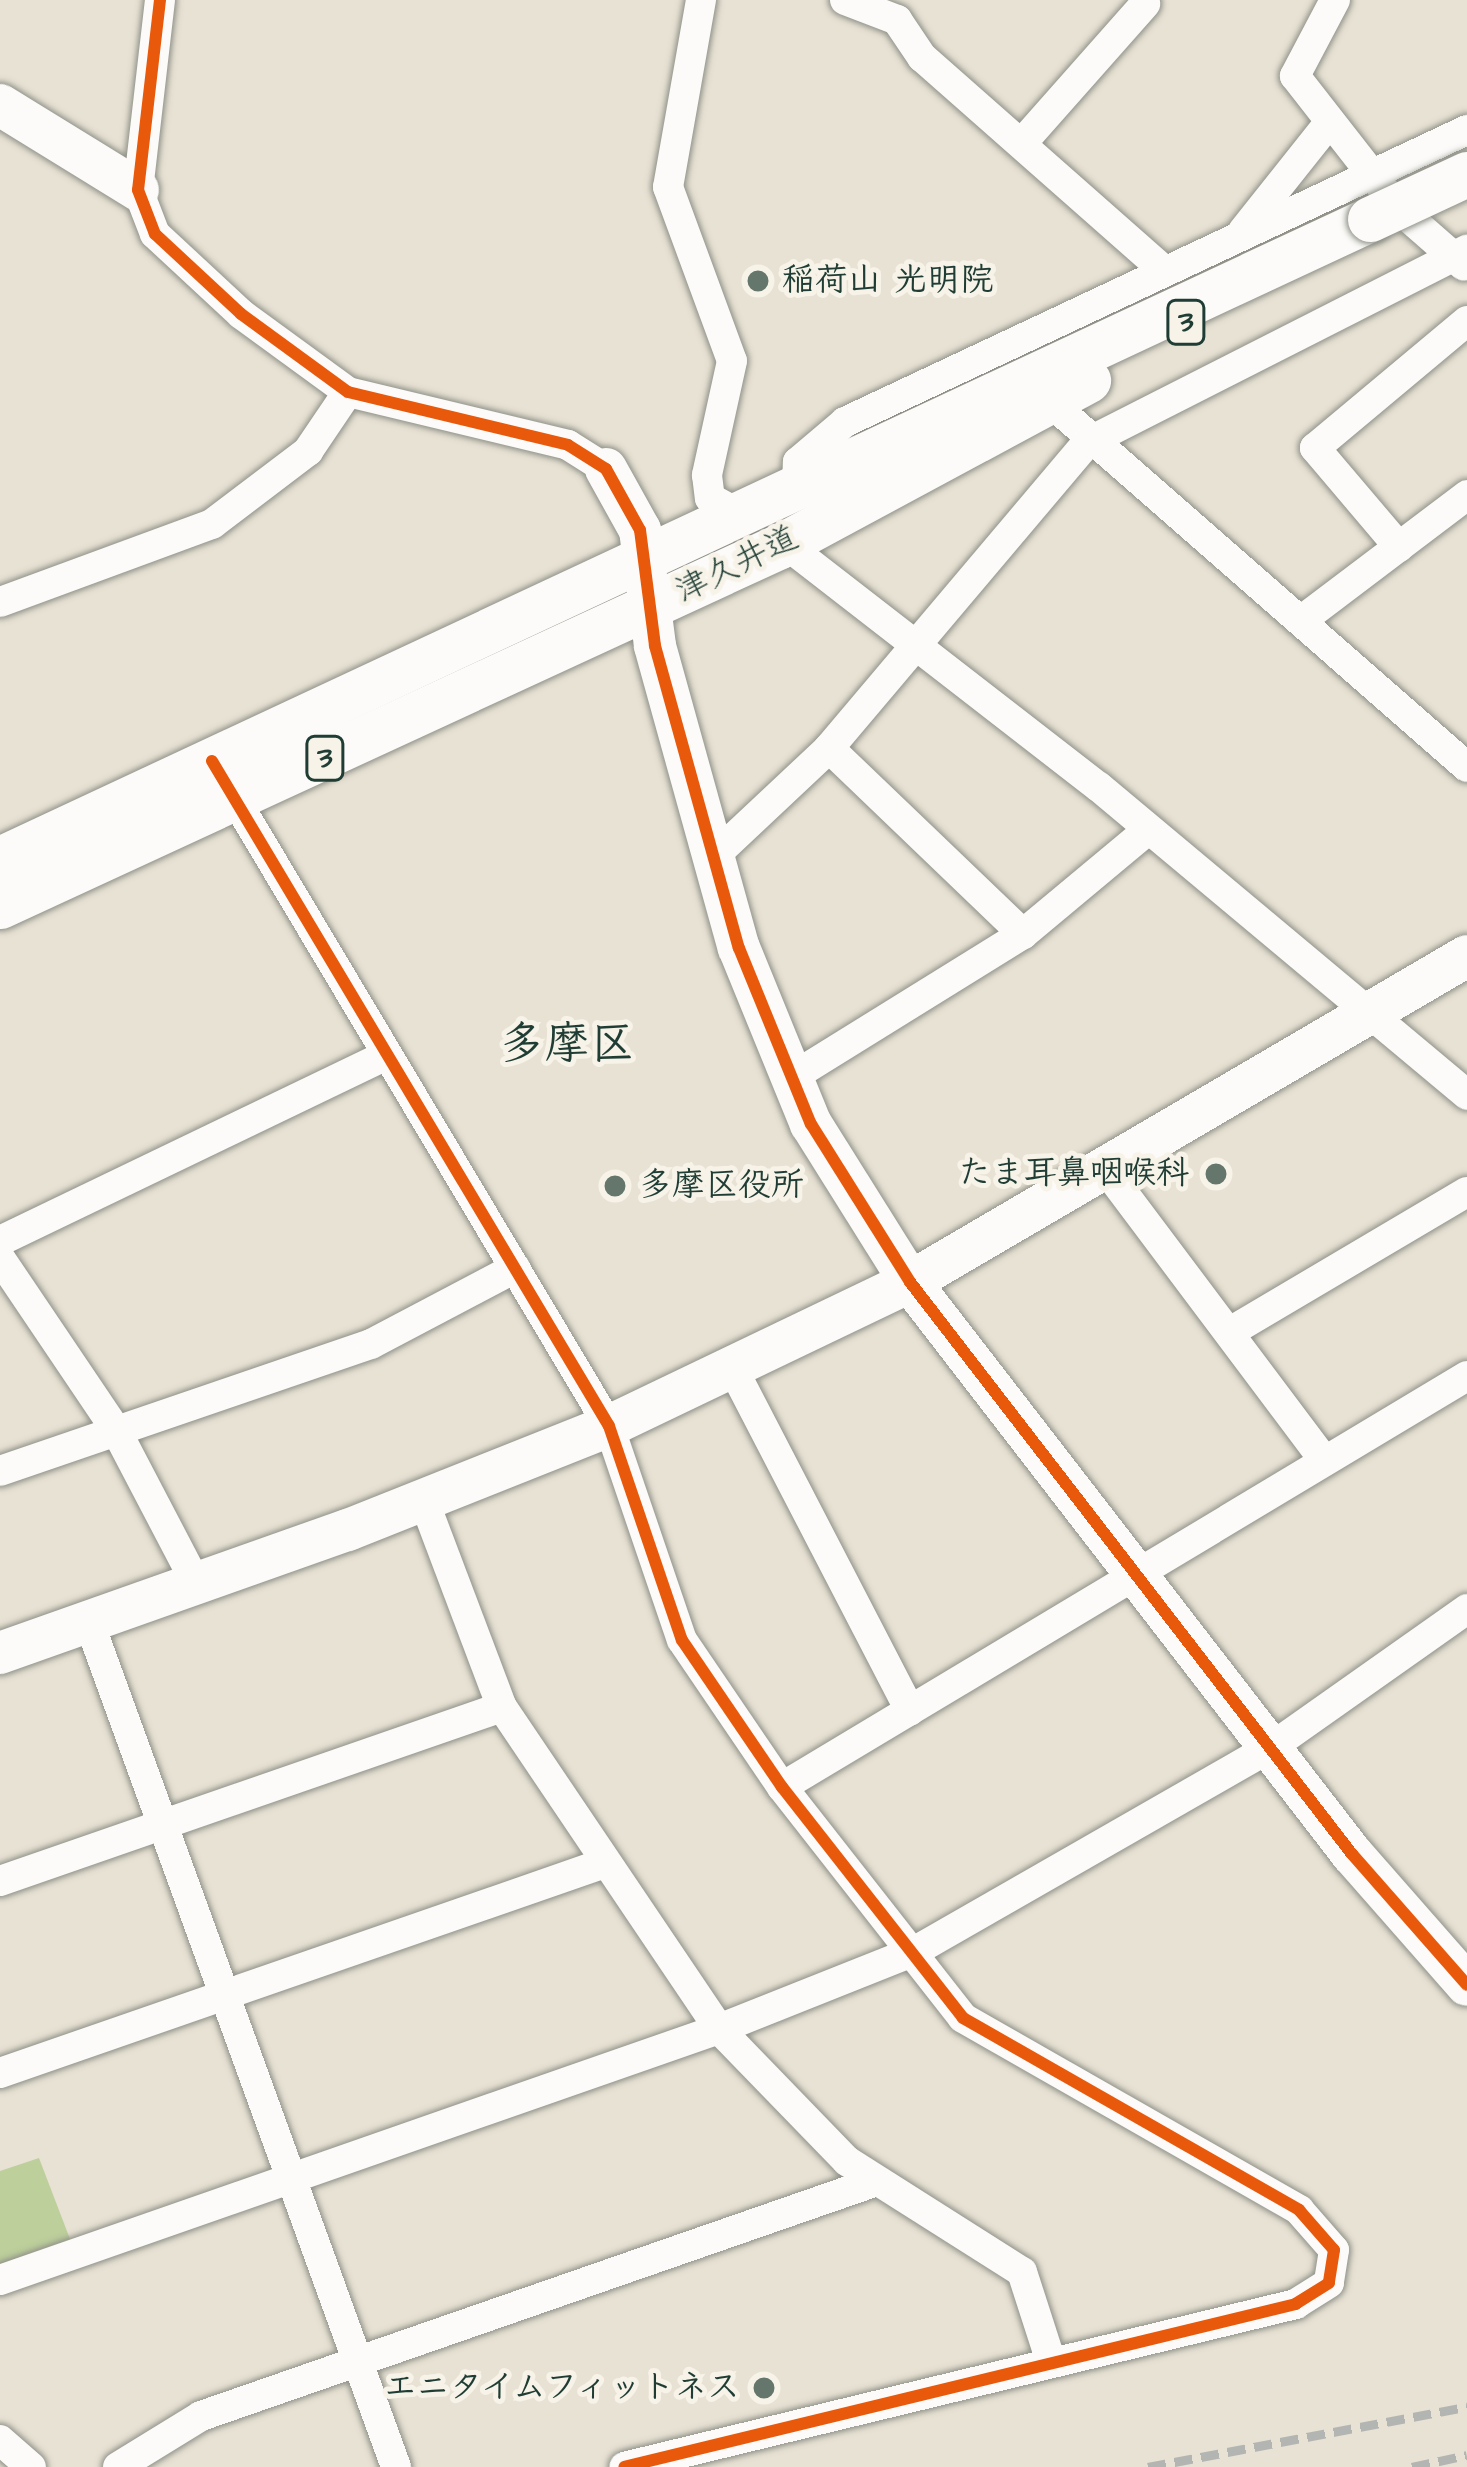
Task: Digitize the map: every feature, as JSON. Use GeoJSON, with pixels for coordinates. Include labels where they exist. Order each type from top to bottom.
{"type":"FeatureCollection","features":[{"type":"Feature","properties":{"kind":"main road","name":"3"},"geometry":{"type":"LineString","coordinates":[[1372,198],[1467,174]]}},
{"type":"Feature","properties":{"kind":"main road","name":"津久井道"},"geometry":{"type":"LineString","coordinates":[[0,907],[784,543],[1051,402],[1321,242],[1372,198]]}},
{"type":"Feature","properties":{"kind":"main road","name":"津久井道"},"geometry":{"type":"LineString","coordinates":[[0,859],[1321,242]]}},
{"type":"Feature","properties":{"kind":"street"},"geometry":{"type":"LineString","coordinates":[[160,0],[138,190],[155,234],[191,271],[348,392],[568,445],[606,469],[635,519],[646,559],[649,608],[711,859],[789,1079],[910,1282],[1270,1748],[1466,1984]]}},
{"type":"Feature","properties":{"kind":"street"},"geometry":{"type":"LineString","coordinates":[[701,0],[668,187],[732,361],[706,475],[710,498],[739,514]]}},
{"type":"Feature","properties":{"kind":"street"},"geometry":{"type":"LineString","coordinates":[[844,0],[904,10],[922,57],[1164,270]]}},
{"type":"Feature","properties":{"kind":"street"},"geometry":{"type":"LineString","coordinates":[[1335,0],[1295,76],[1329,123],[1372,198],[1463,258]]}},
{"type":"Feature","properties":{"kind":"street"},"geometry":{"type":"LineString","coordinates":[[1022,143],[1145,4]]}},
{"type":"Feature","properties":{"kind":"street"},"geometry":{"type":"LineString","coordinates":[[0,105],[138,190]]}},
{"type":"Feature","properties":{"kind":"street"},"geometry":{"type":"LineString","coordinates":[[1241,233],[1329,123]]}},
{"type":"Feature","properties":{"kind":"street"},"geometry":{"type":"LineString","coordinates":[[797,487],[798,462],[845,422],[1241,233],[1372,198],[1467,130]]}},
{"type":"Feature","properties":{"kind":"street"},"geometry":{"type":"LineString","coordinates":[[711,859],[829,748],[1088,442],[1463,258]]}},
{"type":"Feature","properties":{"kind":"street"},"geometry":{"type":"LineString","coordinates":[[1400,547],[1315,448],[1467,320]]}},
{"type":"Feature","properties":{"kind":"street"},"geometry":{"type":"LineString","coordinates":[[0,602],[212,524],[308,451],[348,392]]}},
{"type":"Feature","properties":{"kind":"street"},"geometry":{"type":"LineString","coordinates":[[1051,402],[1088,442],[1302,620],[1456,734],[1467,767]]}},
{"type":"Feature","properties":{"kind":"street"},"geometry":{"type":"LineString","coordinates":[[1302,620],[1467,495]]}},
{"type":"Feature","properties":{"kind":"street"},"geometry":{"type":"LineString","coordinates":[[784,543],[1148,830],[1373,1012],[1467,1095]]}},
{"type":"Feature","properties":{"kind":"street"},"geometry":{"type":"LineString","coordinates":[[829,748],[1022,934]]}},
{"type":"Feature","properties":{"kind":"street"},"geometry":{"type":"LineString","coordinates":[[212,761],[608,1426],[682,1640],[782,1787],[984,2036],[1288,2204],[1315,2222],[1334,2250],[1336,2267],[1316,2295],[625,2467]]}},
{"type":"Feature","properties":{"kind":"street"},"geometry":{"type":"LineString","coordinates":[[789,1079],[1022,934],[1148,830]]}},
{"type":"Feature","properties":{"kind":"street"},"geometry":{"type":"LineString","coordinates":[[0,1653],[424,1501],[608,1426],[910,1282],[1107,1171],[1467,956]]}},
{"type":"Feature","properties":{"kind":"street"},"geometry":{"type":"LineString","coordinates":[[0,1241],[387,1055]]}},
{"type":"Feature","properties":{"kind":"street"},"geometry":{"type":"LineString","coordinates":[[1107,1171],[1324,1460]]}},
{"type":"Feature","properties":{"kind":"street"},"geometry":{"type":"LineString","coordinates":[[1230,1332],[1467,1192]]}},
{"type":"Feature","properties":{"kind":"street"},"geometry":{"type":"LineString","coordinates":[[0,1258],[116,1430],[196,1583]]}},
{"type":"Feature","properties":{"kind":"street"},"geometry":{"type":"LineString","coordinates":[[0,1471],[371,1344],[515,1268]]}},
{"type":"Feature","properties":{"kind":"street"},"geometry":{"type":"LineString","coordinates":[[732,1367],[910,1711]]}},
{"type":"Feature","properties":{"kind":"street"},"geometry":{"type":"LineString","coordinates":[[782,1787],[1467,1376]]}},
{"type":"Feature","properties":{"kind":"street"},"geometry":{"type":"LineString","coordinates":[[424,1501],[502,1707],[602,1864],[719,2029],[874,2182],[1022,2272],[1051,2362]]}},
{"type":"Feature","properties":{"kind":"street"},"geometry":{"type":"LineString","coordinates":[[0,2280],[719,2029],[915,1951],[1270,1748],[1467,1609]]}},
{"type":"Feature","properties":{"kind":"street"},"geometry":{"type":"LineString","coordinates":[[89,1622],[396,2467]]}},
{"type":"Feature","properties":{"kind":"street"},"geometry":{"type":"LineString","coordinates":[[0,1881],[502,1707]]}},
{"type":"Feature","properties":{"kind":"street"},"geometry":{"type":"LineString","coordinates":[[0,2073],[602,1864]]}},
{"type":"Feature","properties":{"kind":"street"},"geometry":{"type":"LineString","coordinates":[[118,2467],[201,2416],[874,2182]]}},
{"type":"Feature","properties":{"kind":"street"},"geometry":{"type":"LineString","coordinates":[[0,2440],[31,2467]]}},
{"type":"Feature","properties":{"kind":"green space"},"geometry":{"type":"Polygon","coordinates":[[[39,2158],[70,2239],[0,2264],[0,2171],[39,2158]]]}},
{"type":"Feature","properties":{"kind":"railway"},"geometry":{"type":"LineString","coordinates":[[1148,2467],[1467,2407]]}},
{"type":"Feature","properties":{"kind":"railway"},"geometry":{"type":"LineString","coordinates":[[1412,2467],[1467,2455]]}},
{"type":"Feature","properties":{"kind":"cycle path"},"geometry":{"type":"LineString","coordinates":[[160,0],[138,190],[155,234],[241,314],[348,392],[568,445],[606,469],[640,530],[655,646],[739,948],[811,1124],[910,1282],[1352,1854],[1467,1985]]}},
{"type":"Feature","properties":{"kind":"cycle path"},"geometry":{"type":"LineString","coordinates":[[212,761],[609,1426],[682,1640],[782,1787],[963,2018],[1299,2210],[1334,2250],[1329,2283],[1296,2304],[624,2467]]}},
{"type":"Feature","properties":{"kind":"place","name":"稲荷山 光明院"},"geometry":{"type":"Point","coordinates":[758,281]}},
{"type":"Feature","properties":{"kind":"place","name":"たま耳鼻咽喉科"},"geometry":{"type":"Point","coordinates":[1216,1174]}},
{"type":"Feature","properties":{"kind":"place","name":"多摩区役所"},"geometry":{"type":"Point","coordinates":[615,1186]}},
{"type":"Feature","properties":{"kind":"place","name":"エニタイムフィットネス"},"geometry":{"type":"Point","coordinates":[764,2388]}},
{"type":"Feature","properties":{"kind":"district","name":"多摩区"},"geometry":{"type":"Point","coordinates":[567,1046]}}]}
